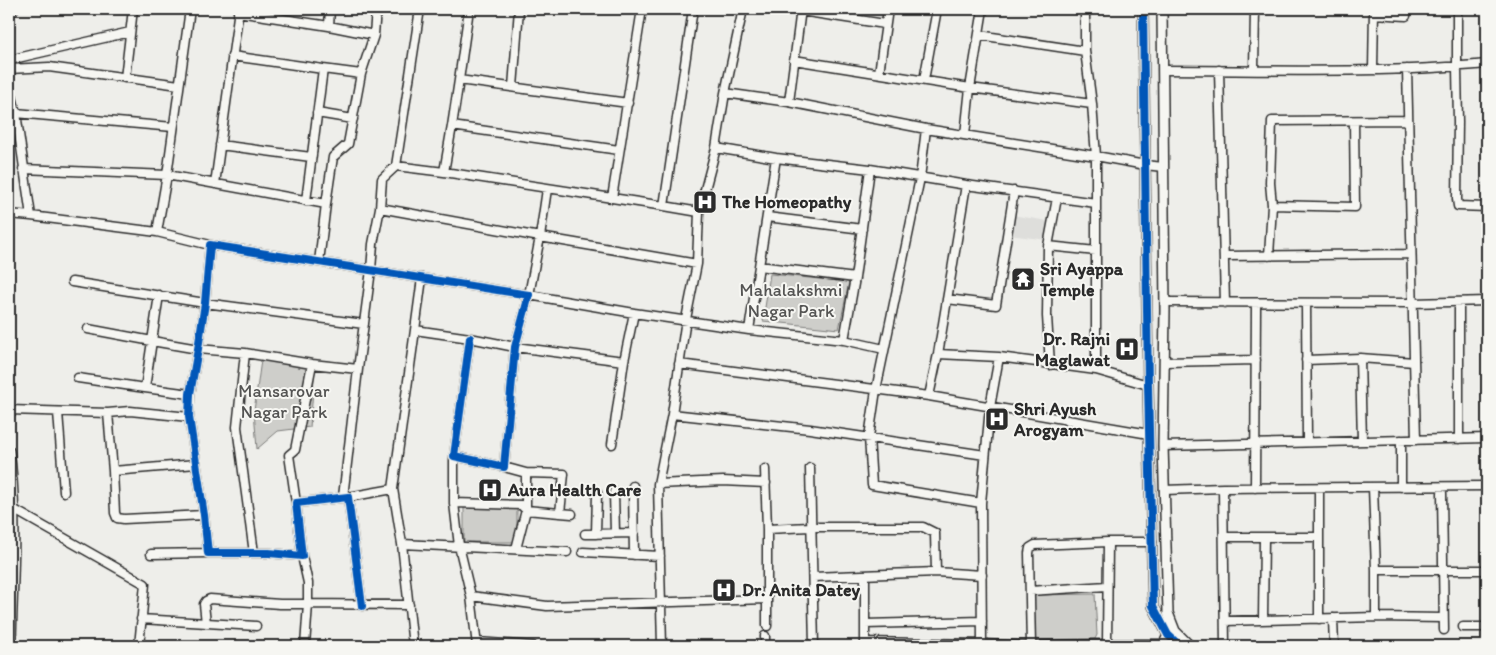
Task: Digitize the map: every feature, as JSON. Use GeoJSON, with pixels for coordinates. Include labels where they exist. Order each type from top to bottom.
{"type":"FeatureCollection","features":[{"type":"Feature","properties":{"kind":"street"},"geometry":{"type":"LineString","coordinates":[[9,10],[14,9]]}},
{"type":"Feature","properties":{"kind":"street"},"geometry":{"type":"LineString","coordinates":[[125,78],[133,9]]}},
{"type":"Feature","properties":{"kind":"street"},"geometry":{"type":"LineString","coordinates":[[157,232],[167,175],[190,9]]}},
{"type":"Feature","properties":{"kind":"street"},"geometry":{"type":"LineString","coordinates":[[329,26],[330,9]]}},
{"type":"Feature","properties":{"kind":"street"},"geometry":{"type":"LineString","coordinates":[[319,262],[333,157],[348,144],[361,74],[374,35],[376,9]]}},
{"type":"Feature","properties":{"kind":"street"},"geometry":{"type":"LineString","coordinates":[[362,606],[345,497],[358,369],[373,244],[380,208],[382,179],[396,166],[420,9]]}},
{"type":"Feature","properties":{"kind":"street"},"geometry":{"type":"LineString","coordinates":[[444,172],[469,9]]}},
{"type":"Feature","properties":{"kind":"street"},"geometry":{"type":"LineString","coordinates":[[513,87],[519,9]]}},
{"type":"Feature","properties":{"kind":"street"},"geometry":{"type":"LineString","coordinates":[[612,198],[642,9]]}},
{"type":"Feature","properties":{"kind":"street"},"geometry":{"type":"LineString","coordinates":[[664,206],[693,9]]}},
{"type":"Feature","properties":{"kind":"street"},"geometry":{"type":"LineString","coordinates":[[662,646],[658,484],[672,414],[686,320],[697,264],[699,212],[716,148],[725,93],[743,9]]}},
{"type":"Feature","properties":{"kind":"street"},"geometry":{"type":"LineString","coordinates":[[879,73],[888,9]]}},
{"type":"Feature","properties":{"kind":"street"},"geometry":{"type":"LineString","coordinates":[[924,80],[937,9]]}},
{"type":"Feature","properties":{"kind":"street"},"geometry":{"type":"LineString","coordinates":[[965,135],[970,88],[983,9]]}},
{"type":"Feature","properties":{"kind":"street"},"geometry":{"type":"LineString","coordinates":[[1086,9],[1085,51],[1096,156],[1096,370]]}},
{"type":"Feature","properties":{"kind":"street"},"geometry":{"type":"LineString","coordinates":[[1143,9],[1153,606],[1168,634],[1180,646]]}},
{"type":"Feature","properties":{"kind":"street"},"geometry":{"type":"LineString","coordinates":[[1162,9],[1165,302],[1163,446],[1168,613],[1175,631],[1190,646]]}},
{"type":"Feature","properties":{"kind":"street"},"geometry":{"type":"LineString","coordinates":[[1254,70],[1255,9]]}},
{"type":"Feature","properties":{"kind":"street"},"geometry":{"type":"LineString","coordinates":[[1373,70],[1374,11],[1406,16],[1406,9]]}},
{"type":"Feature","properties":{"kind":"street"},"geometry":{"type":"LineString","coordinates":[[1457,9],[1458,206],[1487,207]]}},
{"type":"Feature","properties":{"kind":"street"},"geometry":{"type":"LineString","coordinates":[[215,184],[238,10],[374,35]]}},
{"type":"Feature","properties":{"kind":"street"},"geometry":{"type":"LineString","coordinates":[[788,102],[801,10],[885,24]]}},
{"type":"Feature","properties":{"kind":"street"},"geometry":{"type":"LineString","coordinates":[[9,60],[130,32]]}},
{"type":"Feature","properties":{"kind":"street"},"geometry":{"type":"LineString","coordinates":[[979,35],[1085,51]]}},
{"type":"Feature","properties":{"kind":"street"},"geometry":{"type":"LineString","coordinates":[[232,56],[361,74]]}},
{"type":"Feature","properties":{"kind":"street"},"geometry":{"type":"LineString","coordinates":[[794,60],[970,88],[1092,104]]}},
{"type":"Feature","properties":{"kind":"street"},"geometry":{"type":"LineString","coordinates":[[1163,70],[1373,70],[1487,64]]}},
{"type":"Feature","properties":{"kind":"street"},"geometry":{"type":"LineString","coordinates":[[9,69],[50,67],[179,85]]}},
{"type":"Feature","properties":{"kind":"street"},"geometry":{"type":"LineString","coordinates":[[1407,69],[1416,440]]}},
{"type":"Feature","properties":{"kind":"street"},"geometry":{"type":"LineString","coordinates":[[306,201],[323,70]]}},
{"type":"Feature","properties":{"kind":"street"},"geometry":{"type":"LineString","coordinates":[[1218,70],[1225,303]]}},
{"type":"Feature","properties":{"kind":"street"},"geometry":{"type":"LineString","coordinates":[[459,80],[628,103]]}},
{"type":"Feature","properties":{"kind":"street"},"geometry":{"type":"LineString","coordinates":[[9,84],[16,113],[30,216]]}},
{"type":"Feature","properties":{"kind":"street"},"geometry":{"type":"LineString","coordinates":[[725,93],[788,102],[926,129],[1096,156],[1145,166],[1163,167]]}},
{"type":"Feature","properties":{"kind":"street"},"geometry":{"type":"LineString","coordinates":[[16,113],[173,127]]}},
{"type":"Feature","properties":{"kind":"street"},"geometry":{"type":"LineString","coordinates":[[317,113],[353,120]]}},
{"type":"Feature","properties":{"kind":"street"},"geometry":{"type":"LineString","coordinates":[[1269,256],[1272,205],[1270,183],[1272,121],[1408,120]]}},
{"type":"Feature","properties":{"kind":"street"},"geometry":{"type":"LineString","coordinates":[[1272,205],[1355,207],[1354,121]]}},
{"type":"Feature","properties":{"kind":"street"},"geometry":{"type":"LineString","coordinates":[[452,126],[619,150]]}},
{"type":"Feature","properties":{"kind":"street"},"geometry":{"type":"LineString","coordinates":[[926,129],[920,178],[876,390],[869,437],[872,485],[981,503]]}},
{"type":"Feature","properties":{"kind":"street"},"geometry":{"type":"LineString","coordinates":[[220,145],[311,157]]}},
{"type":"Feature","properties":{"kind":"street"},"geometry":{"type":"LineString","coordinates":[[716,148],[776,158],[870,169],[1057,198],[1096,202]]}},
{"type":"Feature","properties":{"kind":"street"},"geometry":{"type":"LineString","coordinates":[[749,330],[776,158]]}},
{"type":"Feature","properties":{"kind":"street"},"geometry":{"type":"LineString","coordinates":[[396,166],[699,212]]}},
{"type":"Feature","properties":{"kind":"street"},"geometry":{"type":"LineString","coordinates":[[23,169],[167,175],[326,204]]}},
{"type":"Feature","properties":{"kind":"street"},"geometry":{"type":"LineString","coordinates":[[844,340],[855,278],[870,169]]}},
{"type":"Feature","properties":{"kind":"street"},"geometry":{"type":"LineString","coordinates":[[930,396],[966,185]]}},
{"type":"Feature","properties":{"kind":"street"},"geometry":{"type":"LineString","coordinates":[[504,467],[515,347],[529,295],[540,237],[546,188]]}},
{"type":"Feature","properties":{"kind":"street"},"geometry":{"type":"LineString","coordinates":[[947,299],[996,305],[1014,191]]}},
{"type":"Feature","properties":{"kind":"street"},"geometry":{"type":"LineString","coordinates":[[1050,365],[1046,316],[1048,246],[1057,198]]}},
{"type":"Feature","properties":{"kind":"street"},"geometry":{"type":"LineString","coordinates":[[380,208],[697,264]]}},
{"type":"Feature","properties":{"kind":"street"},"geometry":{"type":"LineString","coordinates":[[9,214],[157,232],[210,245],[634,313],[749,330],[844,340],[884,350]]}},
{"type":"Feature","properties":{"kind":"street"},"geometry":{"type":"LineString","coordinates":[[767,217],[862,229]]}},
{"type":"Feature","properties":{"kind":"street"},"geometry":{"type":"LineString","coordinates":[[208,553],[189,417],[190,394],[205,303],[210,245]]}},
{"type":"Feature","properties":{"kind":"street"},"geometry":{"type":"LineString","coordinates":[[1048,246],[1096,251]]}},
{"type":"Feature","properties":{"kind":"street"},"geometry":{"type":"LineString","coordinates":[[1224,256],[1411,254]]}},
{"type":"Feature","properties":{"kind":"street"},"geometry":{"type":"LineString","coordinates":[[759,266],[855,278]]}},
{"type":"Feature","properties":{"kind":"street"},"geometry":{"type":"LineString","coordinates":[[413,646],[402,544],[393,489],[422,278]]}},
{"type":"Feature","properties":{"kind":"street"},"geometry":{"type":"LineString","coordinates":[[72,282],[205,303],[364,324]]}},
{"type":"Feature","properties":{"kind":"street"},"geometry":{"type":"LineString","coordinates":[[145,388],[158,295]]}},
{"type":"Feature","properties":{"kind":"street"},"geometry":{"type":"LineString","coordinates":[[1165,302],[1412,303],[1487,301]]}},
{"type":"Feature","properties":{"kind":"street"},"geometry":{"type":"LineString","coordinates":[[1459,302],[1459,439]]}},
{"type":"Feature","properties":{"kind":"street"},"geometry":{"type":"LineString","coordinates":[[1255,488],[1256,303]]}},
{"type":"Feature","properties":{"kind":"street"},"geometry":{"type":"LineString","coordinates":[[1306,303],[1307,442]]}},
{"type":"Feature","properties":{"kind":"street"},"geometry":{"type":"LineString","coordinates":[[612,444],[624,360],[634,313]]}},
{"type":"Feature","properties":{"kind":"street"},"geometry":{"type":"LineString","coordinates":[[88,329],[198,350],[245,353],[358,369]]}},
{"type":"Feature","properties":{"kind":"street"},"geometry":{"type":"LineString","coordinates":[[415,330],[515,347],[624,360]]}},
{"type":"Feature","properties":{"kind":"street"},"geometry":{"type":"LineString","coordinates":[[470,338],[454,456],[454,503],[459,546],[471,596],[477,644],[533,646]]}},
{"type":"Feature","properties":{"kind":"street"},"geometry":{"type":"LineString","coordinates":[[245,353],[237,427],[254,553]]}},
{"type":"Feature","properties":{"kind":"street"},"geometry":{"type":"LineString","coordinates":[[938,354],[999,358],[1096,370],[1148,385]]}},
{"type":"Feature","properties":{"kind":"street"},"geometry":{"type":"LineString","coordinates":[[982,645],[981,503],[990,407],[999,358]]}},
{"type":"Feature","properties":{"kind":"street"},"geometry":{"type":"LineString","coordinates":[[1306,360],[1360,358],[1414,362]]}},
{"type":"Feature","properties":{"kind":"street"},"geometry":{"type":"LineString","coordinates":[[1360,358],[1362,441]]}},
{"type":"Feature","properties":{"kind":"street"},"geometry":{"type":"LineString","coordinates":[[1165,362],[1256,360]]}},
{"type":"Feature","properties":{"kind":"street"},"geometry":{"type":"LineString","coordinates":[[305,646],[308,582],[302,556],[289,456],[294,450],[312,364]]}},
{"type":"Feature","properties":{"kind":"street"},"geometry":{"type":"LineString","coordinates":[[679,364],[930,396],[1149,434]]}},
{"type":"Feature","properties":{"kind":"street"},"geometry":{"type":"LineString","coordinates":[[78,378],[190,394]]}},
{"type":"Feature","properties":{"kind":"street"},"geometry":{"type":"LineString","coordinates":[[9,410],[108,413],[130,411],[189,417]]}},
{"type":"Feature","properties":{"kind":"street"},"geometry":{"type":"LineString","coordinates":[[58,412],[64,492]]}},
{"type":"Feature","properties":{"kind":"street"},"geometry":{"type":"LineString","coordinates":[[108,413],[115,513],[118,518],[204,515]]}},
{"type":"Feature","properties":{"kind":"street"},"geometry":{"type":"LineString","coordinates":[[672,414],[810,429],[985,455]]}},
{"type":"Feature","properties":{"kind":"street"},"geometry":{"type":"LineString","coordinates":[[1163,446],[1487,438]]}},
{"type":"Feature","properties":{"kind":"street"},"geometry":{"type":"LineString","coordinates":[[1401,440],[1401,487]]}},
{"type":"Feature","properties":{"kind":"street"},"geometry":{"type":"LineString","coordinates":[[9,451],[14,509],[11,646]]}},
{"type":"Feature","properties":{"kind":"street"},"geometry":{"type":"LineString","coordinates":[[454,456],[526,473],[564,474],[560,513]]}},
{"type":"Feature","properties":{"kind":"street"},"geometry":{"type":"LineString","coordinates":[[113,471],[196,464]]}},
{"type":"Feature","properties":{"kind":"street"},"geometry":{"type":"LineString","coordinates":[[810,468],[814,646]]}},
{"type":"Feature","properties":{"kind":"street"},"geometry":{"type":"LineString","coordinates":[[765,469],[767,626]]}},
{"type":"Feature","properties":{"kind":"street"},"geometry":{"type":"LineString","coordinates":[[516,549],[526,510],[526,473]]}},
{"type":"Feature","properties":{"kind":"street"},"geometry":{"type":"LineString","coordinates":[[658,484],[723,481],[766,483]]}},
{"type":"Feature","properties":{"kind":"street"},"geometry":{"type":"LineString","coordinates":[[633,486],[634,555]]}},
{"type":"Feature","properties":{"kind":"street"},"geometry":{"type":"LineString","coordinates":[[1164,490],[1487,486]]}},
{"type":"Feature","properties":{"kind":"street"},"geometry":{"type":"LineString","coordinates":[[1373,487],[1376,617]]}},
{"type":"Feature","properties":{"kind":"street"},"geometry":{"type":"LineString","coordinates":[[1223,488],[1225,646]]}},
{"type":"Feature","properties":{"kind":"street"},"geometry":{"type":"LineString","coordinates":[[1318,488],[1319,619]]}},
{"type":"Feature","properties":{"kind":"street"},"geometry":{"type":"LineString","coordinates":[[296,503],[393,489]]}},
{"type":"Feature","properties":{"kind":"street"},"geometry":{"type":"LineString","coordinates":[[614,492],[615,534]]}},
{"type":"Feature","properties":{"kind":"street"},"geometry":{"type":"LineString","coordinates":[[596,534],[597,493]]}},
{"type":"Feature","properties":{"kind":"street"},"geometry":{"type":"LineString","coordinates":[[1442,493],[1444,630]]}},
{"type":"Feature","properties":{"kind":"street"},"geometry":{"type":"LineString","coordinates":[[454,503],[521,505],[526,510],[572,514]]}},
{"type":"Feature","properties":{"kind":"street"},"geometry":{"type":"LineString","coordinates":[[14,509],[145,584],[140,646]]}},
{"type":"Feature","properties":{"kind":"street"},"geometry":{"type":"LineString","coordinates":[[767,529],[923,527],[935,533],[936,572]]}},
{"type":"Feature","properties":{"kind":"street"},"geometry":{"type":"LineString","coordinates":[[585,534],[634,533]]}},
{"type":"Feature","properties":{"kind":"street"},"geometry":{"type":"LineString","coordinates":[[1224,537],[1319,537]]}},
{"type":"Feature","properties":{"kind":"street"},"geometry":{"type":"LineString","coordinates":[[1263,620],[1264,537]]}},
{"type":"Feature","properties":{"kind":"street"},"geometry":{"type":"LineString","coordinates":[[1107,644],[1108,542]]}},
{"type":"Feature","properties":{"kind":"street"},"geometry":{"type":"LineString","coordinates":[[1031,646],[1030,548],[1035,545],[1152,542]]}},
{"type":"Feature","properties":{"kind":"street"},"geometry":{"type":"LineString","coordinates":[[402,544],[567,552]]}},
{"type":"Feature","properties":{"kind":"street"},"geometry":{"type":"LineString","coordinates":[[1025,544],[1029,553]]}},
{"type":"Feature","properties":{"kind":"street"},"geometry":{"type":"LineString","coordinates":[[583,552],[660,556]]}},
{"type":"Feature","properties":{"kind":"street"},"geometry":{"type":"LineString","coordinates":[[151,554],[254,553],[302,556]]}},
{"type":"Feature","properties":{"kind":"street"},"geometry":{"type":"LineString","coordinates":[[1376,570],[1487,570]]}},
{"type":"Feature","properties":{"kind":"street"},"geometry":{"type":"LineString","coordinates":[[813,577],[936,572],[982,575]]}},
{"type":"Feature","properties":{"kind":"street"},"geometry":{"type":"LineString","coordinates":[[865,576],[865,644],[1031,646],[1163,644],[1168,634]]}},
{"type":"Feature","properties":{"kind":"street"},"geometry":{"type":"LineString","coordinates":[[1030,592],[1107,586]]}},
{"type":"Feature","properties":{"kind":"street"},"geometry":{"type":"LineString","coordinates":[[471,596],[547,606],[766,599]]}},
{"type":"Feature","properties":{"kind":"street"},"geometry":{"type":"LineString","coordinates":[[206,623],[204,604],[210,600],[280,604],[409,606]]}},
{"type":"Feature","properties":{"kind":"street"},"geometry":{"type":"LineString","coordinates":[[1225,621],[1376,617],[1444,618]]}},
{"type":"Feature","properties":{"kind":"street"},"geometry":{"type":"LineString","coordinates":[[1333,618],[1334,646]]}},
{"type":"Feature","properties":{"kind":"street"},"geometry":{"type":"LineString","coordinates":[[141,619],[256,626]]}},
{"type":"Feature","properties":{"kind":"street"},"geometry":{"type":"LineString","coordinates":[[865,624],[982,621]]}},
{"type":"Feature","properties":{"kind":"street"},"geometry":{"type":"LineString","coordinates":[[1463,627],[1487,627]]}},
{"type":"Feature","properties":{"kind":"street"},"geometry":{"type":"LineString","coordinates":[[765,636],[765,646]]}},
{"type":"Feature","properties":{"kind":"shaded area"},"geometry":{"type":"Polygon","coordinates":[[[1012,215],[1048,221],[1047,240],[1010,235],[1012,215]]]}},
{"type":"Feature","properties":{"kind":"green space","name":"Mahalakshmi Nagar Park"},"geometry":{"type":"Polygon","coordinates":[[[770,274],[849,282],[839,329],[763,321],[770,274]]]}},
{"type":"Feature","properties":{"kind":"green space","name":"Mansarovar Nagar Park"},"geometry":{"type":"Polygon","coordinates":[[[261,360],[315,367],[310,427],[278,431],[257,449],[254,411],[261,360]]]}},
{"type":"Feature","properties":{"kind":"green space"},"geometry":{"type":"Polygon","coordinates":[[[464,507],[517,507],[517,542],[464,542],[464,507]]]}},
{"type":"Feature","properties":{"kind":"green space"},"geometry":{"type":"Polygon","coordinates":[[[1095,594],[1097,635],[1095,639],[1035,640],[1034,595],[1095,594]]]}},
{"type":"Feature","properties":{"kind":"cycle path"},"geometry":{"type":"LineString","coordinates":[[1143,9],[1153,606],[1168,635],[1180,646]]}},
{"type":"Feature","properties":{"kind":"cycle path"},"geometry":{"type":"LineString","coordinates":[[362,606],[348,497],[296,503],[302,556],[269,553],[208,553],[189,417],[190,394],[205,303],[210,245],[529,295],[515,347],[504,467],[454,456],[470,338]]}},
{"type":"Feature","properties":{"kind":"place","name":"The Homeopathy"},"geometry":{"type":"Point","coordinates":[705,202]}},
{"type":"Feature","properties":{"kind":"place","name":"Sri Ayappa Temple"},"geometry":{"type":"Point","coordinates":[1023,279]}},
{"type":"Feature","properties":{"kind":"place","name":"Dr. Rajni Maglawat"},"geometry":{"type":"Point","coordinates":[1127,349]}},
{"type":"Feature","properties":{"kind":"place","name":"Shri Ayush Arogyam"},"geometry":{"type":"Point","coordinates":[997,419]}},
{"type":"Feature","properties":{"kind":"place","name":"Aura Health Care"},"geometry":{"type":"Point","coordinates":[490,490]}},
{"type":"Feature","properties":{"kind":"place","name":"Dr. Anita Datey"},"geometry":{"type":"Point","coordinates":[724,590]}}]}
